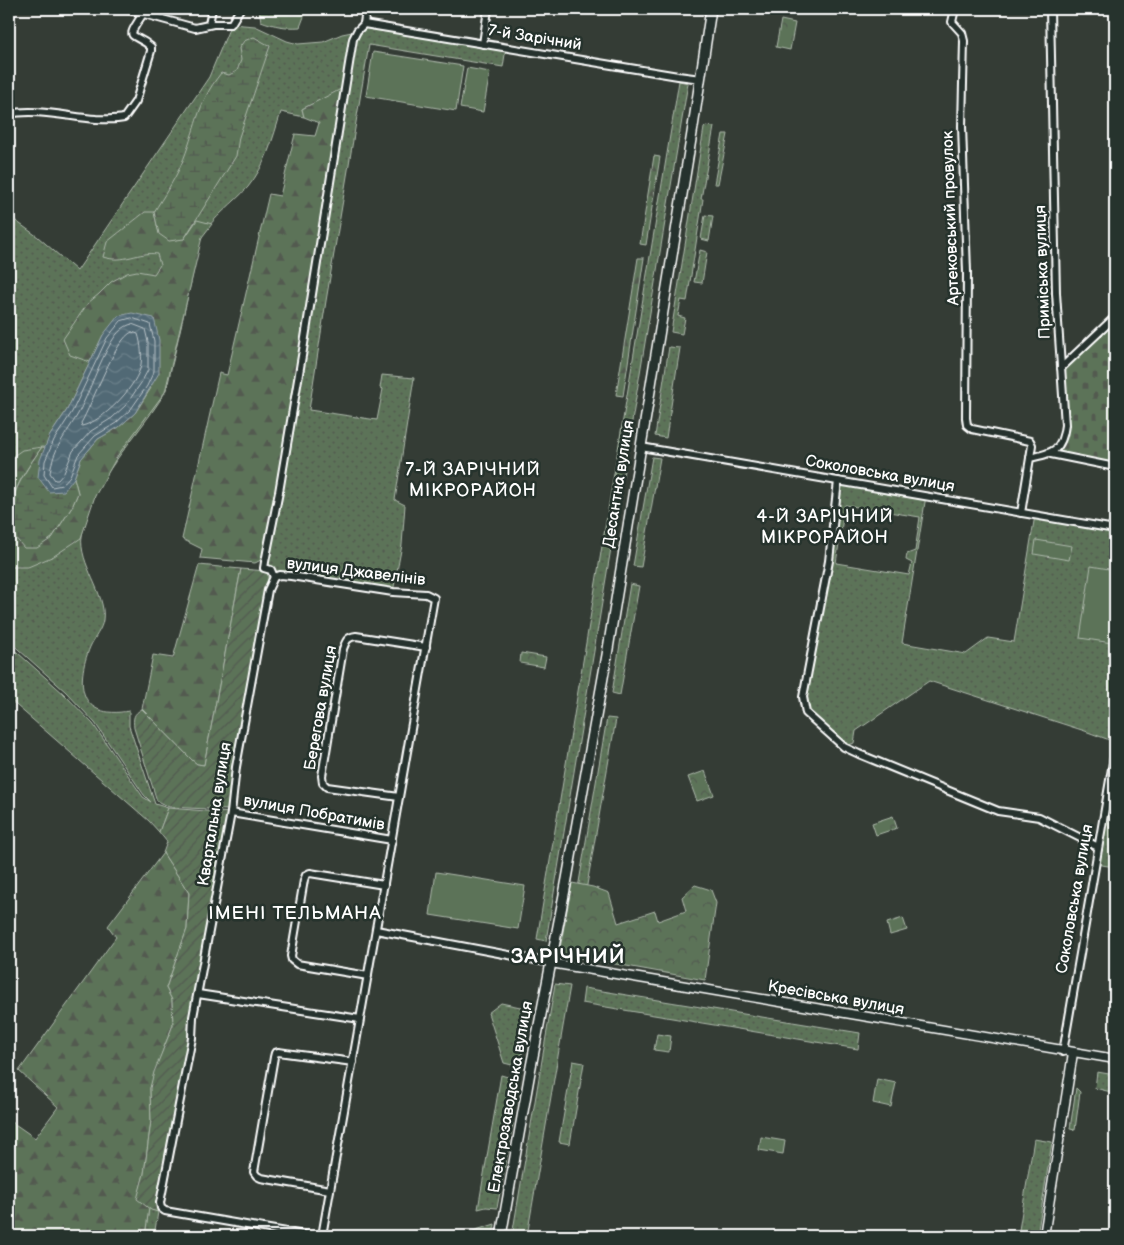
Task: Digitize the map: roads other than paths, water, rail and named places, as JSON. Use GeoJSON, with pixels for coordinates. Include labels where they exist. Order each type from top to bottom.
{"type":"FeatureCollection","features":[{"type":"Feature","properties":{"kind":"main road","name":"Десантна вулиця"},"geometry":{"type":"LineString","coordinates":[[551,963],[608,646],[711,9]]}},
{"type":"Feature","properties":{"kind":"main road","name":"Електрозаводська вулиця"},"geometry":{"type":"LineString","coordinates":[[501,1236],[551,963]]}},
{"type":"Feature","properties":{"kind":"street"},"geometry":{"type":"LineString","coordinates":[[126,9],[195,28],[209,24],[231,24],[240,9]]}},
{"type":"Feature","properties":{"kind":"street"},"geometry":{"type":"LineString","coordinates":[[209,24],[212,9]]}},
{"type":"Feature","properties":{"kind":"street"},"geometry":{"type":"LineString","coordinates":[[274,577],[271,570],[264,568],[304,344],[353,39],[357,31],[364,24],[366,9]]}},
{"type":"Feature","properties":{"kind":"street"},"geometry":{"type":"LineString","coordinates":[[483,44],[488,9]]}},
{"type":"Feature","properties":{"kind":"street","name":"Артековський провулок"},"geometry":{"type":"LineString","coordinates":[[955,9],[952,22],[962,33],[964,41],[962,126],[967,272],[966,418],[968,425],[972,429],[1027,439],[1032,445],[1030,458]]}},
{"type":"Feature","properties":{"kind":"street","name":"Приміська вулиця"},"geometry":{"type":"LineString","coordinates":[[1050,9],[1056,293],[1065,414],[1065,430],[1061,443],[1051,454]]}},
{"type":"Feature","properties":{"kind":"street"},"geometry":{"type":"LineString","coordinates":[[9,114],[25,112],[116,120],[124,118],[136,101],[152,47],[134,38],[132,35],[132,30],[146,13]]}},
{"type":"Feature","properties":{"kind":"street","name":"7-й Зарічний"},"geometry":{"type":"LineString","coordinates":[[364,24],[701,79]]}},
{"type":"Feature","properties":{"kind":"street"},"geometry":{"type":"LineString","coordinates":[[1061,368],[1115,317]]}},
{"type":"Feature","properties":{"kind":"street","name":"Соколовська вулиця"},"geometry":{"type":"LineString","coordinates":[[641,447],[1115,529]]}},
{"type":"Feature","properties":{"kind":"street"},"geometry":{"type":"LineString","coordinates":[[1021,513],[1030,458],[1051,454],[1115,467]]}},
{"type":"Feature","properties":{"kind":"street"},"geometry":{"type":"LineString","coordinates":[[838,482],[829,561],[803,697],[806,713],[844,746],[859,754],[998,811],[1039,817],[1098,847]]}},
{"type":"Feature","properties":{"kind":"street","name":"вулиця Джавелінів"},"geometry":{"type":"LineString","coordinates":[[274,577],[280,575],[291,576],[393,592],[426,594],[434,598],[426,647]]}},
{"type":"Feature","properties":{"kind":"street","name":"Квартальна вулиця"},"geometry":{"type":"LineString","coordinates":[[274,577],[268,590],[265,605],[236,767],[231,813],[193,1017],[192,1038],[160,1203],[161,1208],[165,1211],[310,1236]]}},
{"type":"Feature","properties":{"kind":"street","name":"Берегова вулиця"},"geometry":{"type":"LineString","coordinates":[[399,797],[327,787],[323,783],[322,776],[343,649],[346,640],[356,636],[426,647]]}},
{"type":"Feature","properties":{"kind":"street"},"geometry":{"type":"LineString","coordinates":[[322,1236],[426,647]]}},
{"type":"Feature","properties":{"kind":"street","name":"Соколовська вулиця"},"geometry":{"type":"LineString","coordinates":[[1063,1052],[1115,750]]}},
{"type":"Feature","properties":{"kind":"street","name":"вулиця Побратимів"},"geometry":{"type":"LineString","coordinates":[[231,813],[392,840]]}},
{"type":"Feature","properties":{"kind":"street"},"geometry":{"type":"LineString","coordinates":[[368,976],[297,964],[292,960],[291,956],[304,880],[306,875],[310,873],[384,885]]}},
{"type":"Feature","properties":{"kind":"street"},"geometry":{"type":"LineString","coordinates":[[376,930],[551,963]]}},
{"type":"Feature","properties":{"kind":"street","name":"Кресівська вулиця"},"geometry":{"type":"LineString","coordinates":[[551,963],[1063,1052],[1115,1059]]}},
{"type":"Feature","properties":{"kind":"street"},"geometry":{"type":"LineString","coordinates":[[198,994],[360,1019]]}},
{"type":"Feature","properties":{"kind":"street"},"geometry":{"type":"LineString","coordinates":[[330,1190],[261,1178],[254,1172],[270,1075],[275,1053],[278,1052],[353,1062]]}},
{"type":"Feature","properties":{"kind":"street"},"geometry":{"type":"LineString","coordinates":[[1044,1236],[1074,1053]]}},
{"type":"Feature","properties":{"kind":"water"},"geometry":{"type":"Polygon","coordinates":[[[132,313],[154,318],[159,340],[159,373],[135,413],[119,427],[98,439],[81,459],[74,478],[64,491],[49,492],[38,477],[40,460],[49,437],[67,410],[103,335],[118,316],[132,313]]]}},
{"type":"Feature","properties":{"kind":"district","name":"7-Й ЗАРІЧНИЙ МІКРОРАЙОН"},"geometry":{"type":"Point","coordinates":[473,479]}},
{"type":"Feature","properties":{"kind":"district","name":"4-Й ЗАРІЧНИЙ МІКРОРАЙОН"},"geometry":{"type":"Point","coordinates":[825,526]}},
{"type":"Feature","properties":{"kind":"district","name":"ІМЕНІ ТЕЛЬМАНА"},"geometry":{"type":"Point","coordinates":[295,913]}},
{"type":"Feature","properties":{"kind":"district","name":"ЗАРІЧНИЙ"},"geometry":{"type":"Point","coordinates":[568,956]}}]}
